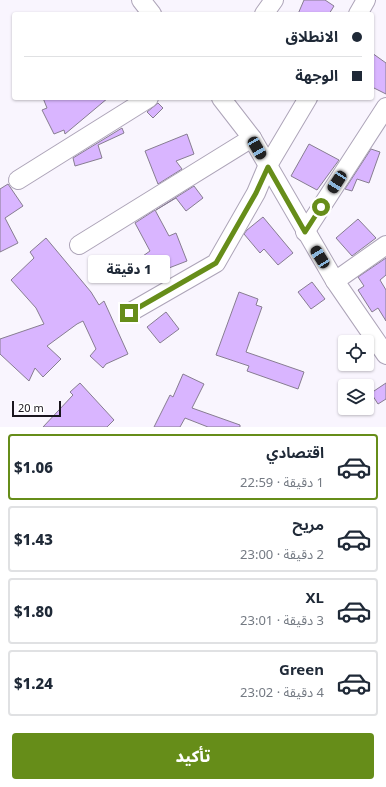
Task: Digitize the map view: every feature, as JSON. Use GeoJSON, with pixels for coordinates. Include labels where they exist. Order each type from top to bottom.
{"type":"FeatureCollection","features":[{"type":"Feature","properties":{"kind":"street"},"geometry":{"type":"LineString","coordinates":[[141,0],[150,12]]}},
{"type":"Feature","properties":{"kind":"street"},"geometry":{"type":"LineString","coordinates":[[265,12],[274,0]]}},
{"type":"Feature","properties":{"kind":"street"},"geometry":{"type":"LineString","coordinates":[[359,12],[366,0]]}},
{"type":"Feature","properties":{"kind":"street"},"geometry":{"type":"LineString","coordinates":[[18,180],[146,100]]}},
{"type":"Feature","properties":{"kind":"street"},"geometry":{"type":"LineString","coordinates":[[222,100],[252,138],[305,232],[335,281],[386,355]]}},
{"type":"Feature","properties":{"kind":"street"},"geometry":{"type":"LineString","coordinates":[[129,313],[216,263],[256,193],[268,167],[307,100]]}},
{"type":"Feature","properties":{"kind":"street"},"geometry":{"type":"LineString","coordinates":[[305,232],[386,107]]}},
{"type":"Feature","properties":{"kind":"street"},"geometry":{"type":"LineString","coordinates":[[79,246],[252,138]]}},
{"type":"Feature","properties":{"kind":"street"},"geometry":{"type":"LineString","coordinates":[[335,281],[386,245]]}},
{"type":"Feature","properties":{"kind":"building"},"geometry":{"type":"Polygon","coordinates":[[[304,0],[325,0],[334,6],[330,12],[299,12],[304,0]]]}},
{"type":"Feature","properties":{"kind":"building"},"geometry":{"type":"Polygon","coordinates":[[[374,54],[386,63],[386,94],[374,88],[374,54]]]}},
{"type":"Feature","properties":{"kind":"building"},"geometry":{"type":"Polygon","coordinates":[[[44,100],[106,100],[65,134],[64,130],[54,134],[42,110],[47,108],[44,100]]]}},
{"type":"Feature","properties":{"kind":"building"},"geometry":{"type":"Polygon","coordinates":[[[158,103],[163,108],[153,118],[147,112],[158,103]]]}},
{"type":"Feature","properties":{"kind":"building"},"geometry":{"type":"Polygon","coordinates":[[[122,128],[124,133],[98,145],[102,158],[75,166],[73,158],[122,128]]]}},
{"type":"Feature","properties":{"kind":"building"},"geometry":{"type":"Polygon","coordinates":[[[187,134],[194,154],[176,161],[182,169],[158,184],[145,151],[187,134]]]}},
{"type":"Feature","properties":{"kind":"building"},"geometry":{"type":"Polygon","coordinates":[[[309,144],[339,160],[317,190],[291,176],[309,144]]]}},
{"type":"Feature","properties":{"kind":"building"},"geometry":{"type":"Polygon","coordinates":[[[371,149],[380,152],[369,183],[357,179],[352,191],[345,189],[371,149]]]}},
{"type":"Feature","properties":{"kind":"building"},"geometry":{"type":"Polygon","coordinates":[[[8,184],[23,206],[5,218],[18,243],[0,252],[0,189],[8,184]]]}},
{"type":"Feature","properties":{"kind":"building"},"geometry":{"type":"Polygon","coordinates":[[[194,186],[203,198],[186,211],[176,198],[156,210],[194,186]]]}},
{"type":"Feature","properties":{"kind":"building"},"geometry":{"type":"Polygon","coordinates":[[[155,210],[169,236],[176,233],[187,261],[143,278],[133,263],[150,251],[135,223],[155,210]]]}},
{"type":"Feature","properties":{"kind":"building"},"geometry":{"type":"Polygon","coordinates":[[[263,217],[293,253],[278,265],[264,249],[260,253],[244,234],[263,217]]]}},
{"type":"Feature","properties":{"kind":"building"},"geometry":{"type":"Polygon","coordinates":[[[358,219],[376,238],[352,256],[336,238],[358,219]]]}},
{"type":"Feature","properties":{"kind":"building"},"geometry":{"type":"Polygon","coordinates":[[[46,238],[91,292],[99,305],[104,301],[128,354],[106,364],[103,368],[90,356],[96,349],[83,321],[47,346],[61,359],[43,377],[35,368],[29,381],[0,354],[0,339],[44,324],[36,308],[11,280],[34,258],[30,252],[46,238]]]}},
{"type":"Feature","properties":{"kind":"building"},"geometry":{"type":"Polygon","coordinates":[[[386,258],[386,275],[380,280],[386,290],[386,321],[378,308],[372,312],[358,290],[364,286],[358,277],[386,258]]]}},
{"type":"Feature","properties":{"kind":"building"},"geometry":{"type":"Polygon","coordinates":[[[312,282],[325,299],[311,309],[298,292],[312,282]]]}},
{"type":"Feature","properties":{"kind":"building"},"geometry":{"type":"Polygon","coordinates":[[[239,292],[258,299],[256,305],[262,307],[246,352],[304,372],[298,389],[247,371],[249,366],[216,355],[239,292]]]}},
{"type":"Feature","properties":{"kind":"building"},"geometry":{"type":"Polygon","coordinates":[[[166,312],[179,329],[160,343],[147,327],[166,312]]]}},
{"type":"Feature","properties":{"kind":"building"},"geometry":{"type":"Polygon","coordinates":[[[183,374],[204,384],[192,408],[240,425],[240,427],[208,427],[185,418],[180,427],[154,427],[170,395],[173,397],[183,374]]]}},
{"type":"Feature","properties":{"kind":"building"},"geometry":{"type":"Polygon","coordinates":[[[80,383],[114,420],[107,427],[43,427],[73,395],[70,392],[80,383]]]}},
{"type":"Feature","properties":{"kind":"building"},"geometry":{"type":"Polygon","coordinates":[[[386,383],[386,399],[378,404],[374,398],[374,391],[386,383]]]}},
{"type":"Feature","properties":{"kind":"route"},"geometry":{"type":"LineString","coordinates":[[129,313],[216,263],[256,193],[268,167],[305,232],[321,207]]}}]}
